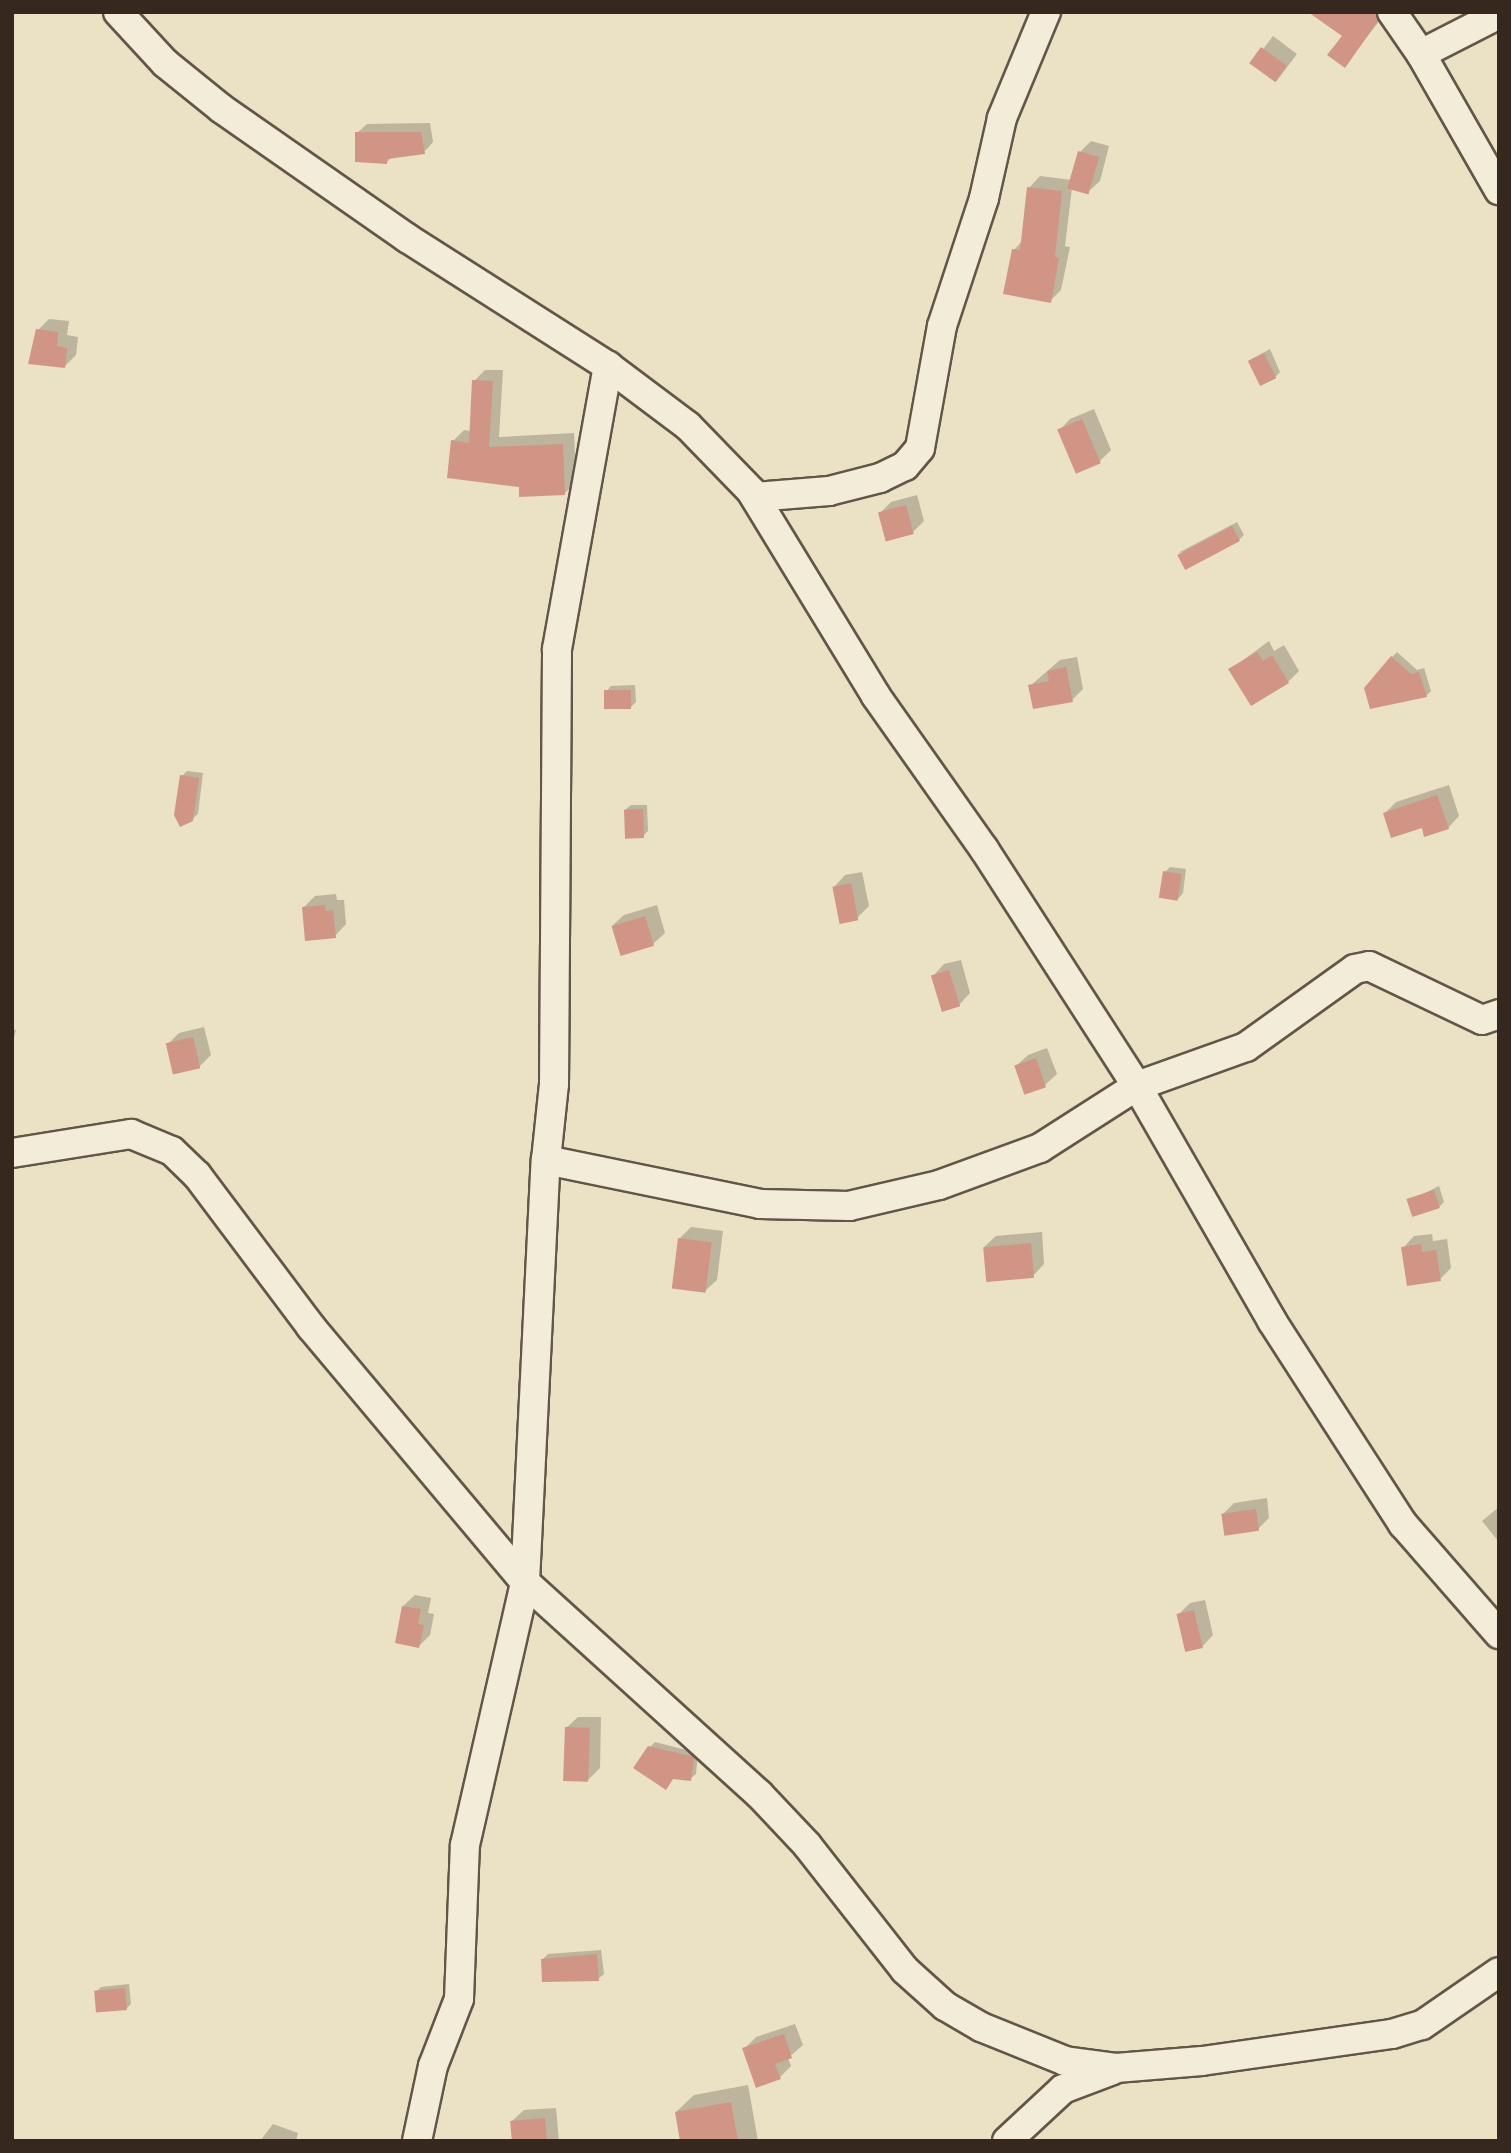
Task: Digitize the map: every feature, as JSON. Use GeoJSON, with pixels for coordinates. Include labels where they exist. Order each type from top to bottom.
{"type":"FeatureCollection","features":[{"type":"Feature","properties":{"kind":"street"},"geometry":{"type":"LineString","coordinates":[[118,12],[165,63],[222,109],[407,238],[608,366],[688,426],[755,497],[876,696],[984,849],[1137,1086],[1272,1321],[1403,1524],[1499,1634]]}},
{"type":"Feature","properties":{"kind":"street"},"geometry":{"type":"LineString","coordinates":[[755,497],[830,491],[880,478],[905,466],[920,448],[926,434],[936,353],[984,198],[1002,118],[1046,12]]}},
{"type":"Feature","properties":{"kind":"street"},"geometry":{"type":"LineString","coordinates":[[1392,12],[1421,54],[1499,190]]}},
{"type":"Feature","properties":{"kind":"street"},"geometry":{"type":"LineString","coordinates":[[1421,54],[1499,14]]}},
{"type":"Feature","properties":{"kind":"street"},"geometry":{"type":"LineString","coordinates":[[416,2141],[433,2066],[459,1999],[465,1844],[525,1581],[546,1160],[554,1084],[557,649],[608,366]]}},
{"type":"Feature","properties":{"kind":"street"},"geometry":{"type":"LineString","coordinates":[[546,1160],[760,1204],[849,1206],[939,1185],[1040,1148],[1137,1086],[1246,1047],[1307,999],[1369,965],[1470,1016],[1482,1020],[1499,1014]]}},
{"type":"Feature","properties":{"kind":"street"},"geometry":{"type":"LineString","coordinates":[[12,1153],[131,1133],[172,1152],[197,1175],[311,1327],[525,1581],[759,1794],[807,1845],[905,1970],[945,2006],[981,2027],[1053,2057],[1116,2068]]}},
{"type":"Feature","properties":{"kind":"street"},"geometry":{"type":"LineString","coordinates":[[1007,2141],[1063,2089],[1116,2068],[1392,2034],[1446,2012],[1499,1972]]}},
{"type":"Feature","properties":{"kind":"building"},"geometry":{"type":"Polygon","coordinates":[[[1308,12],[1376,12],[1378,21],[1345,68],[1327,55],[1342,36],[1308,12]]]}},
{"type":"Feature","properties":{"kind":"building"},"geometry":{"type":"Polygon","coordinates":[[[1261,47],[1287,66],[1275,82],[1249,63],[1261,47]]]}},
{"type":"Feature","properties":{"kind":"building"},"geometry":{"type":"Polygon","coordinates":[[[355,132],[421,132],[425,154],[387,159],[387,164],[355,162],[355,132]]]}},
{"type":"Feature","properties":{"kind":"building"},"geometry":{"type":"Polygon","coordinates":[[[1078,151],[1099,157],[1088,195],[1067,188],[1078,151]]]}},
{"type":"Feature","properties":{"kind":"building"},"geometry":{"type":"Polygon","coordinates":[[[1027,187],[1062,191],[1055,257],[1059,258],[1051,303],[1003,294],[1012,249],[1020,250],[1027,187]]]}},
{"type":"Feature","properties":{"kind":"building"},"geometry":{"type":"Polygon","coordinates":[[[36,329],[58,332],[57,346],[67,348],[65,368],[28,364],[36,329]]]}},
{"type":"Feature","properties":{"kind":"building"},"geometry":{"type":"Polygon","coordinates":[[[1264,353],[1276,378],[1260,386],[1248,361],[1264,353]]]}},
{"type":"Feature","properties":{"kind":"building"},"geometry":{"type":"Polygon","coordinates":[[[472,380],[493,381],[489,447],[563,444],[565,495],[519,497],[519,487],[447,478],[451,440],[469,443],[472,380]]]}},
{"type":"Feature","properties":{"kind":"building"},"geometry":{"type":"Polygon","coordinates":[[[1082,419],[1101,463],[1076,474],[1057,430],[1082,419]]]}},
{"type":"Feature","properties":{"kind":"building"},"geometry":{"type":"Polygon","coordinates":[[[906,505],[914,534],[886,541],[878,513],[906,505]]]}},
{"type":"Feature","properties":{"kind":"building"},"geometry":{"type":"Polygon","coordinates":[[[1232,526],[1240,541],[1185,570],[1177,555],[1232,526]]]}},
{"type":"Feature","properties":{"kind":"building"},"geometry":{"type":"Polygon","coordinates":[[[1257,652],[1263,661],[1272,655],[1289,683],[1251,706],[1228,669],[1257,652]]]}},
{"type":"Feature","properties":{"kind":"building"},"geometry":{"type":"Polygon","coordinates":[[[1391,656],[1411,674],[1419,672],[1427,697],[1370,709],[1364,688],[1391,656]]]}},
{"type":"Feature","properties":{"kind":"building"},"geometry":{"type":"Polygon","coordinates":[[[1066,667],[1073,702],[1033,709],[1028,685],[1049,681],[1047,671],[1066,667]]]}},
{"type":"Feature","properties":{"kind":"building"},"geometry":{"type":"Polygon","coordinates":[[[604,690],[631,690],[631,709],[604,709],[604,690]]]}},
{"type":"Feature","properties":{"kind":"building"},"geometry":{"type":"Polygon","coordinates":[[[180,775],[199,778],[193,821],[180,827],[174,815],[180,775]]]}},
{"type":"Feature","properties":{"kind":"building"},"geometry":{"type":"Polygon","coordinates":[[[1437,795],[1449,829],[1424,837],[1422,828],[1391,838],[1383,813],[1437,795]]]}},
{"type":"Feature","properties":{"kind":"building"},"geometry":{"type":"Polygon","coordinates":[[[643,809],[644,838],[625,839],[624,810],[643,809]]]}},
{"type":"Feature","properties":{"kind":"building"},"geometry":{"type":"Polygon","coordinates":[[[1163,871],[1182,874],[1178,901],[1159,898],[1163,871]]]}},
{"type":"Feature","properties":{"kind":"building"},"geometry":{"type":"Polygon","coordinates":[[[851,883],[858,920],[840,924],[832,887],[851,883]]]}},
{"type":"Feature","properties":{"kind":"building"},"geometry":{"type":"Polygon","coordinates":[[[325,905],[326,911],[333,910],[336,938],[305,941],[302,907],[325,905]]]}},
{"type":"Feature","properties":{"kind":"building"},"geometry":{"type":"Polygon","coordinates":[[[645,916],[654,946],[621,956],[612,926],[645,916]]]}},
{"type":"Feature","properties":{"kind":"building"},"geometry":{"type":"Polygon","coordinates":[[[949,970],[960,1006],[942,1012],[931,976],[949,970]]]}},
{"type":"Feature","properties":{"kind":"building"},"geometry":{"type":"Polygon","coordinates":[[[193,1037],[200,1068],[173,1074],[166,1043],[193,1037]]]}},
{"type":"Feature","properties":{"kind":"building"},"geometry":{"type":"Polygon","coordinates":[[[1036,1058],[1046,1087],[1024,1095],[1014,1065],[1036,1058]]]}},
{"type":"Feature","properties":{"kind":"building"},"geometry":{"type":"Polygon","coordinates":[[[1434,1190],[1440,1208],[1412,1217],[1406,1199],[1434,1190]]]}},
{"type":"Feature","properties":{"kind":"building"},"geometry":{"type":"Polygon","coordinates":[[[678,1238],[712,1242],[706,1293],[672,1289],[678,1238]]]}},
{"type":"Feature","properties":{"kind":"building"},"geometry":{"type":"Polygon","coordinates":[[[1031,1243],[1034,1278],[986,1282],[983,1247],[1031,1243]]]}},
{"type":"Feature","properties":{"kind":"building"},"geometry":{"type":"Polygon","coordinates":[[[1421,1244],[1422,1252],[1436,1250],[1441,1281],[1407,1286],[1401,1247],[1421,1244]]]}},
{"type":"Feature","properties":{"kind":"building"},"geometry":{"type":"Polygon","coordinates":[[[1256,1509],[1259,1531],[1224,1536],[1221,1514],[1256,1509]]]}},
{"type":"Feature","properties":{"kind":"building"},"geometry":{"type":"Polygon","coordinates":[[[402,1606],[421,1609],[418,1624],[424,1625],[419,1648],[395,1643],[402,1606]]]}},
{"type":"Feature","properties":{"kind":"building"},"geometry":{"type":"Polygon","coordinates":[[[1194,1610],[1203,1648],[1185,1652],[1176,1614],[1194,1610]]]}},
{"type":"Feature","properties":{"kind":"building"},"geometry":{"type":"Polygon","coordinates":[[[565,1727],[590,1728],[588,1782],[563,1781],[565,1727]]]}},
{"type":"Feature","properties":{"kind":"building"},"geometry":{"type":"Polygon","coordinates":[[[648,1746],[694,1757],[691,1781],[673,1779],[666,1790],[633,1768],[648,1746]]]}},
{"type":"Feature","properties":{"kind":"building"},"geometry":{"type":"Polygon","coordinates":[[[597,1954],[599,1981],[542,1982],[541,1959],[597,1954]]]}},
{"type":"Feature","properties":{"kind":"building"},"geometry":{"type":"Polygon","coordinates":[[[125,1988],[127,2010],[96,2013],[94,1991],[125,1988]]]}},
{"type":"Feature","properties":{"kind":"building"},"geometry":{"type":"Polygon","coordinates":[[[784,2034],[792,2058],[775,2064],[781,2079],[756,2088],[742,2048],[784,2034]]]}},
{"type":"Feature","properties":{"kind":"building"},"geometry":{"type":"Polygon","coordinates":[[[731,2102],[738,2141],[680,2141],[675,2112],[731,2102]]]}},
{"type":"Feature","properties":{"kind":"building"},"geometry":{"type":"Polygon","coordinates":[[[545,2118],[547,2141],[512,2141],[510,2121],[545,2118]]]}}]}
